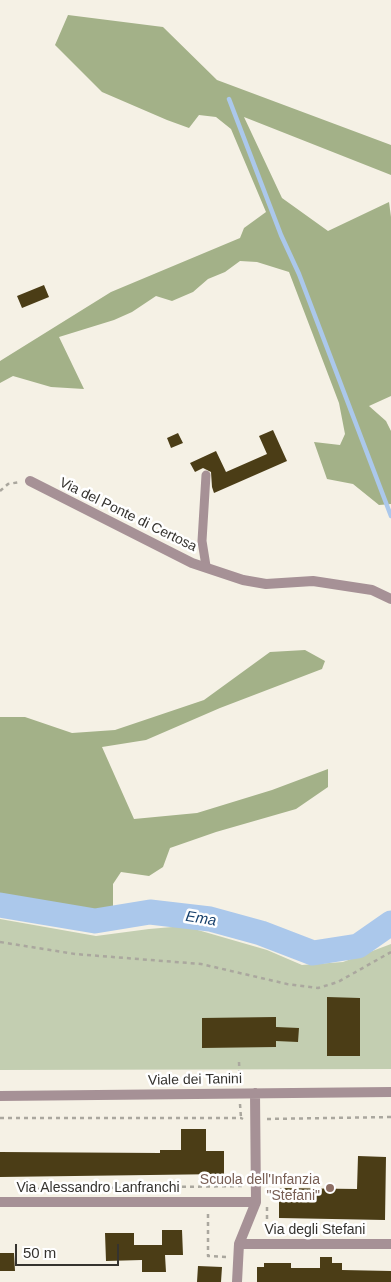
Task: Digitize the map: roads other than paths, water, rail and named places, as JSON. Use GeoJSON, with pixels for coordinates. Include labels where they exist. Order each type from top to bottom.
{"type":"FeatureCollection","features":[{"type":"Feature","properties":{"kind":"street","name":"Via del Ponte di Certosa"},"geometry":{"type":"LineString","coordinates":[[30,481],[192,563],[206,566],[243,580],[266,584],[313,581],[372,590],[391,599]]}},
{"type":"Feature","properties":{"kind":"street","name":"Viale dei Tanini"},"geometry":{"type":"LineString","coordinates":[[0,1096],[391,1092]]}},
{"type":"Feature","properties":{"kind":"street"},"geometry":{"type":"LineString","coordinates":[[237,1282],[238,1244],[256,1202],[255,1093]]}},
{"type":"Feature","properties":{"kind":"street","name":"Via Alessandro Lanfranchi"},"geometry":{"type":"LineString","coordinates":[[0,1202],[256,1202]]}},
{"type":"Feature","properties":{"kind":"street","name":"Via degli Stefani"},"geometry":{"type":"LineString","coordinates":[[238,1244],[391,1244]]}},
{"type":"Feature","properties":{"kind":"lane"},"geometry":{"type":"LineString","coordinates":[[206,475],[202,541],[206,566]]}},
{"type":"Feature","properties":{"kind":"waterway"},"geometry":{"type":"LineString","coordinates":[[229,99],[281,235],[299,274],[391,516]]}},
{"type":"Feature","properties":{"kind":"waterway","name":"Ema"},"geometry":{"type":"LineString","coordinates":[[0,905],[95,921],[150,912],[210,919],[261,933],[313,953],[358,946],[391,923]]}},
{"type":"Feature","properties":{"kind":"place","name":"Scuola dell'Infanzia \"Stefani\""},"geometry":{"type":"Point","coordinates":[330,1188]}}]}
